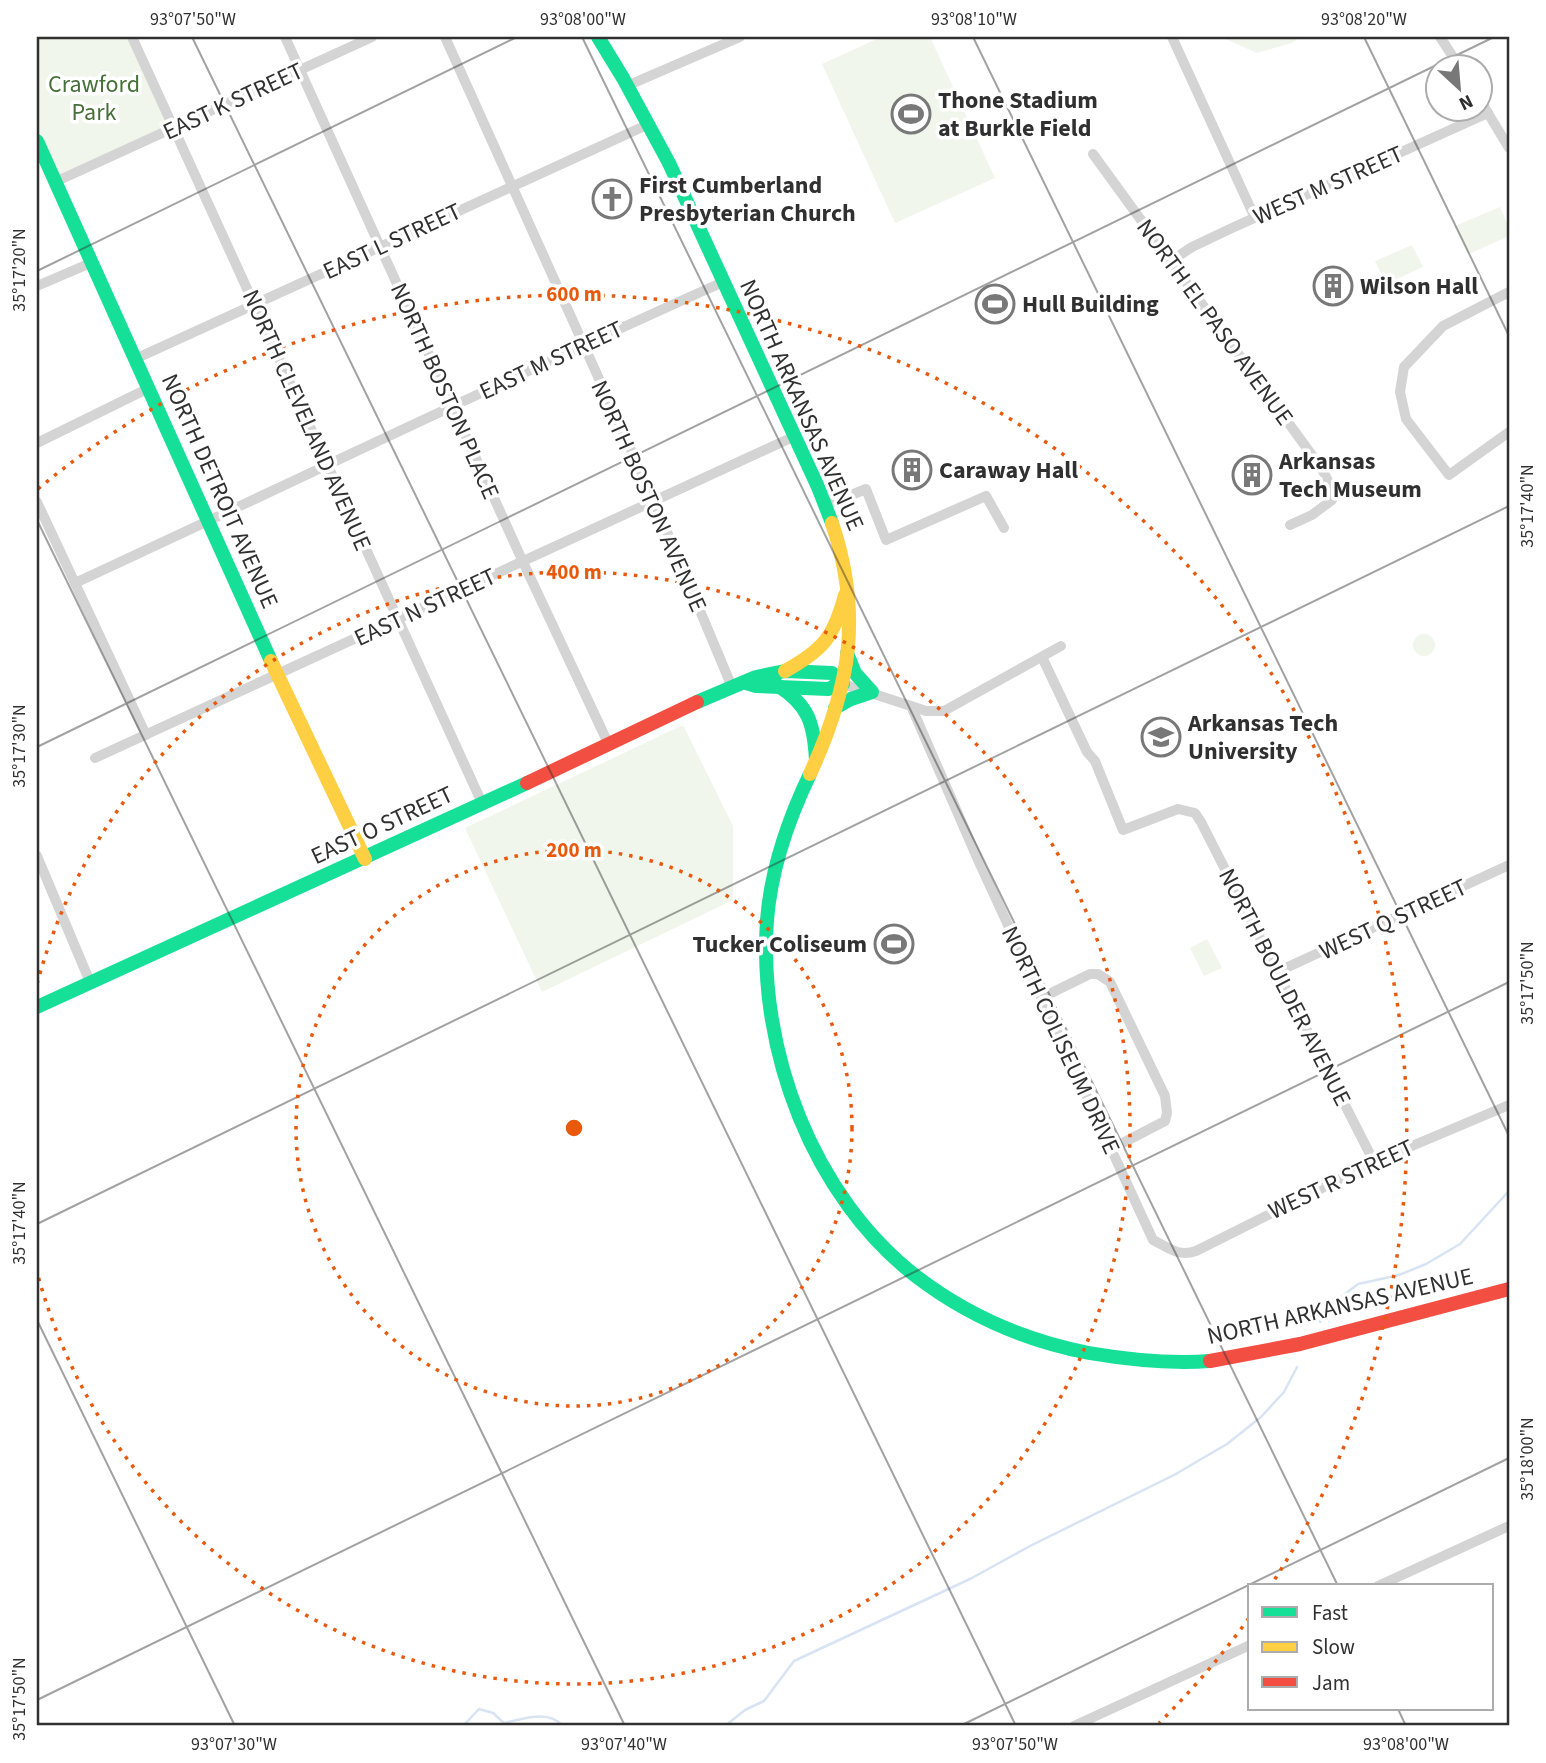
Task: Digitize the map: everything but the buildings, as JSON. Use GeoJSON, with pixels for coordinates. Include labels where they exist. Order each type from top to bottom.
{"type":"FeatureCollection","features":[{"type":"Feature","properties":{"kind":"main road","name":"NORTH ARKANSAS AVENUE"},"geometry":{"type":"LineString","coordinates":[[598,37],[629,85],[649,124],[838,540],[847,586],[849,620],[843,684],[816,760],[786,830],[775,868],[766,938],[766,976],[772,1029],[784,1082],[806,1135],[835,1184],[869,1230],[920,1277],[958,1305],[1010,1330],[1058,1348],[1157,1363],[1208,1363],[1259,1354],[1509,1289]]}},
{"type":"Feature","properties":{"kind":"main road","name":"NORTH DETROIT AVENUE"},"geometry":{"type":"LineString","coordinates":[[37,141],[277,675],[365,859]]}},
{"type":"Feature","properties":{"kind":"main road"},"geometry":{"type":"LineString","coordinates":[[785,671],[812,657],[828,641],[839,620],[847,586]]}},
{"type":"Feature","properties":{"kind":"main road"},"geometry":{"type":"LineString","coordinates":[[835,708],[872,691],[855,673],[847,653]]}},
{"type":"Feature","properties":{"kind":"main road","name":"EAST O STREET"},"geometry":{"type":"LineString","coordinates":[[37,1007],[365,859],[608,743],[756,677],[785,671],[832,673],[843,684],[828,689],[739,685]]}},
{"type":"Feature","properties":{"kind":"main road"},"geometry":{"type":"LineString","coordinates":[[777,685],[797,699],[809,715],[814,730],[816,760]]}},
{"type":"Feature","properties":{"kind":"street","name":"NORTH CLEVELAND AVENUE"},"geometry":{"type":"LineString","coordinates":[[132,37],[482,803]]}},
{"type":"Feature","properties":{"kind":"street","name":"NORTH BOSTON PLACE"},"geometry":{"type":"LineString","coordinates":[[285,37],[608,743]]}},
{"type":"Feature","properties":{"kind":"street","name":"EAST K STREET"},"geometry":{"type":"LineString","coordinates":[[55,182],[372,37]]}},
{"type":"Feature","properties":{"kind":"street","name":"NORTH BOSTON AVENUE"},"geometry":{"type":"LineString","coordinates":[[445,37],[739,685]]}},
{"type":"Feature","properties":{"kind":"street"},"geometry":{"type":"LineString","coordinates":[[629,85],[740,37]]}},
{"type":"Feature","properties":{"kind":"street"},"geometry":{"type":"LineString","coordinates":[[1172,37],[1255,218]]}},
{"type":"Feature","properties":{"kind":"street"},"geometry":{"type":"LineString","coordinates":[[1440,37],[1450,52]]}},
{"type":"Feature","properties":{"kind":"street","name":"WEST M STREET"},"geometry":{"type":"LineString","coordinates":[[1171,261],[1192,247],[1468,122]]}},
{"type":"Feature","properties":{"kind":"street"},"geometry":{"type":"LineString","coordinates":[[1493,122],[1509,148]]}},
{"type":"Feature","properties":{"kind":"street","name":"EAST L STREET"},"geometry":{"type":"LineString","coordinates":[[135,359],[649,124]]}},
{"type":"Feature","properties":{"kind":"street","name":"NORTH EL PASO AVENUE"},"geometry":{"type":"LineString","coordinates":[[1093,154],[1322,469],[1333,491],[1332,500],[1312,515],[1290,525]]}},
{"type":"Feature","properties":{"kind":"street"},"geometry":{"type":"LineString","coordinates":[[37,286],[93,262]]}},
{"type":"Feature","properties":{"kind":"street","name":"EAST M STREET"},"geometry":{"type":"LineString","coordinates":[[75,583],[723,282]]}},
{"type":"Feature","properties":{"kind":"street"},"geometry":{"type":"LineString","coordinates":[[1509,292],[1443,326],[1404,367],[1400,392],[1406,419],[1449,475],[1509,432]]}},
{"type":"Feature","properties":{"kind":"street"},"geometry":{"type":"LineString","coordinates":[[37,443],[149,388]]}},
{"type":"Feature","properties":{"kind":"street","name":"EAST N STREET"},"geometry":{"type":"LineString","coordinates":[[95,758],[793,437]]}},
{"type":"Feature","properties":{"kind":"street"},"geometry":{"type":"LineString","coordinates":[[824,506],[866,489],[886,540],[986,496],[1004,528]]}},
{"type":"Feature","properties":{"kind":"street"},"geometry":{"type":"LineString","coordinates":[[37,502],[146,735]]}},
{"type":"Feature","properties":{"kind":"street"},"geometry":{"type":"LineString","coordinates":[[843,684],[872,691],[926,711],[944,711],[1061,646]]}},
{"type":"Feature","properties":{"kind":"street","name":"NORTH BOULDER AVENUE"},"geometry":{"type":"LineString","coordinates":[[1042,657],[1087,752],[1094,761],[1123,830],[1178,809],[1195,813],[1374,1162]]}},
{"type":"Feature","properties":{"kind":"street","name":"NORTH COLISEUM DRIVE"},"geometry":{"type":"LineString","coordinates":[[911,706],[958,816],[1153,1240],[1174,1252]]}},
{"type":"Feature","properties":{"kind":"street"},"geometry":{"type":"LineString","coordinates":[[37,856],[90,982]]}},
{"type":"Feature","properties":{"kind":"street","name":"WEST Q STREET"},"geometry":{"type":"LineString","coordinates":[[1277,972],[1509,865]]}},
{"type":"Feature","properties":{"kind":"street"},"geometry":{"type":"LineString","coordinates":[[1041,998],[1090,974],[1098,974],[1110,982],[1165,1096],[1165,1121],[1111,1149]]}},
{"type":"Feature","properties":{"kind":"street","name":"WEST R STREET"},"geometry":{"type":"LineString","coordinates":[[1174,1252],[1196,1251],[1374,1162],[1509,1105]]}},
{"type":"Feature","properties":{"kind":"street"},"geometry":{"type":"LineString","coordinates":[[1382,1584],[1509,1526]]}},
{"type":"Feature","properties":{"kind":"street"},"geometry":{"type":"LineString","coordinates":[[1074,1726],[1248,1646]]}},
{"type":"Feature","properties":{"kind":"green space","name":"Crawford Park"},"geometry":{"type":"Polygon","coordinates":[[[37,37],[128,37],[168,125],[58,175],[37,129],[37,37]]]}},
{"type":"Feature","properties":{"kind":"green space"},"geometry":{"type":"Polygon","coordinates":[[[881,37],[930,37],[995,178],[895,223],[822,64],[881,37]]]}},
{"type":"Feature","properties":{"kind":"green space"},"geometry":{"type":"Polygon","coordinates":[[[1221,37],[1300,37],[1292,43],[1257,53],[1221,37]]]}},
{"type":"Feature","properties":{"kind":"green space"},"geometry":{"type":"Polygon","coordinates":[[[1500,207],[1509,228],[1509,236],[1469,254],[1455,226],[1500,207]]]}},
{"type":"Feature","properties":{"kind":"green space"},"geometry":{"type":"Polygon","coordinates":[[[1412,245],[1423,267],[1386,284],[1375,261],[1412,245]]]}},
{"type":"Feature","properties":{"kind":"green space"},"geometry":{"type":"Polygon","coordinates":[[[1424,634],[1432,637],[1435,645],[1432,653],[1424,656],[1416,653],[1413,645],[1416,637],[1424,634]]]}},
{"type":"Feature","properties":{"kind":"green space"},"geometry":{"type":"Polygon","coordinates":[[[683,725],[733,826],[733,900],[542,992],[465,828],[683,725]]]}},
{"type":"Feature","properties":{"kind":"green space"},"geometry":{"type":"Polygon","coordinates":[[[1207,939],[1222,968],[1204,976],[1190,948],[1207,939]]]}},
{"type":"Feature","properties":{"kind":"waterway"},"geometry":{"type":"LineString","coordinates":[[1320,1322],[1327,1308],[1358,1284],[1399,1275],[1426,1264],[1460,1244],[1509,1191]]}},
{"type":"Feature","properties":{"kind":"waterway"},"geometry":{"type":"LineString","coordinates":[[725,1726],[745,1710],[764,1701],[794,1661],[970,1579],[1030,1546],[1174,1475],[1227,1444],[1261,1417],[1284,1392],[1297,1367]]}},
{"type":"Feature","properties":{"kind":"waterway"},"geometry":{"type":"LineString","coordinates":[[463,1726],[479,1709],[493,1713],[504,1723],[543,1717],[563,1726]]}},
{"type":"Feature","properties":{"kind":"traffic: fast"},"geometry":{"type":"LineString","coordinates":[[598,37],[669,163],[832,523]]}},
{"type":"Feature","properties":{"kind":"traffic: fast"},"geometry":{"type":"LineString","coordinates":[[37,141],[271,661]]}},
{"type":"Feature","properties":{"kind":"traffic: fast"},"geometry":{"type":"LineString","coordinates":[[835,708],[872,692],[855,673],[847,653]]}},
{"type":"Feature","properties":{"kind":"traffic: fast"},"geometry":{"type":"LineString","coordinates":[[697,702],[756,677],[785,671],[832,673],[843,684],[828,689],[756,686],[746,683]]}},
{"type":"Feature","properties":{"kind":"traffic: fast"},"geometry":{"type":"LineString","coordinates":[[777,685],[788,692],[808,716],[814,736],[816,760]]}},
{"type":"Feature","properties":{"kind":"traffic: fast"},"geometry":{"type":"LineString","coordinates":[[810,774],[788,827],[772,882],[767,920],[767,969],[772,1019],[783,1069],[799,1117],[821,1163],[848,1205],[880,1244],[917,1277],[956,1303],[999,1325],[1043,1341],[1089,1353],[1149,1361],[1210,1361]]}},
{"type":"Feature","properties":{"kind":"traffic: fast"},"geometry":{"type":"LineString","coordinates":[[37,1007],[527,783]]}},
{"type":"Feature","properties":{"kind":"traffic: slow"},"geometry":{"type":"LineString","coordinates":[[810,774],[835,711],[848,651],[847,589],[842,557],[832,523]]}},
{"type":"Feature","properties":{"kind":"traffic: slow"},"geometry":{"type":"LineString","coordinates":[[785,671],[809,656],[825,641],[836,622],[845,595]]}},
{"type":"Feature","properties":{"kind":"traffic: slow"},"geometry":{"type":"LineString","coordinates":[[271,661],[365,859]]}},
{"type":"Feature","properties":{"kind":"traffic: jam"},"geometry":{"type":"LineString","coordinates":[[527,783],[697,702]]}},
{"type":"Feature","properties":{"kind":"traffic: jam"},"geometry":{"type":"LineString","coordinates":[[1210,1361],[1300,1344],[1509,1289]]}},
{"type":"Feature","properties":{"kind":"place","name":"Thone Stadium at Burkle Field"},"geometry":{"type":"Point","coordinates":[911,114]}},
{"type":"Feature","properties":{"kind":"place","name":"First Cumberland Presbyterian Church"},"geometry":{"type":"Point","coordinates":[612,199]}},
{"type":"Feature","properties":{"kind":"place","name":"Wilson Hall"},"geometry":{"type":"Point","coordinates":[1333,286]}},
{"type":"Feature","properties":{"kind":"place","name":"Hull Building"},"geometry":{"type":"Point","coordinates":[995,304]}},
{"type":"Feature","properties":{"kind":"place","name":"Caraway Hall"},"geometry":{"type":"Point","coordinates":[912,470]}},
{"type":"Feature","properties":{"kind":"place","name":"Arkansas Tech Museum"},"geometry":{"type":"Point","coordinates":[1252,475]}},
{"type":"Feature","properties":{"kind":"place","name":"Arkansas Tech University"},"geometry":{"type":"Point","coordinates":[1161,737]}},
{"type":"Feature","properties":{"kind":"place","name":"Tucker Coliseum"},"geometry":{"type":"Point","coordinates":[894,944]}}]}
